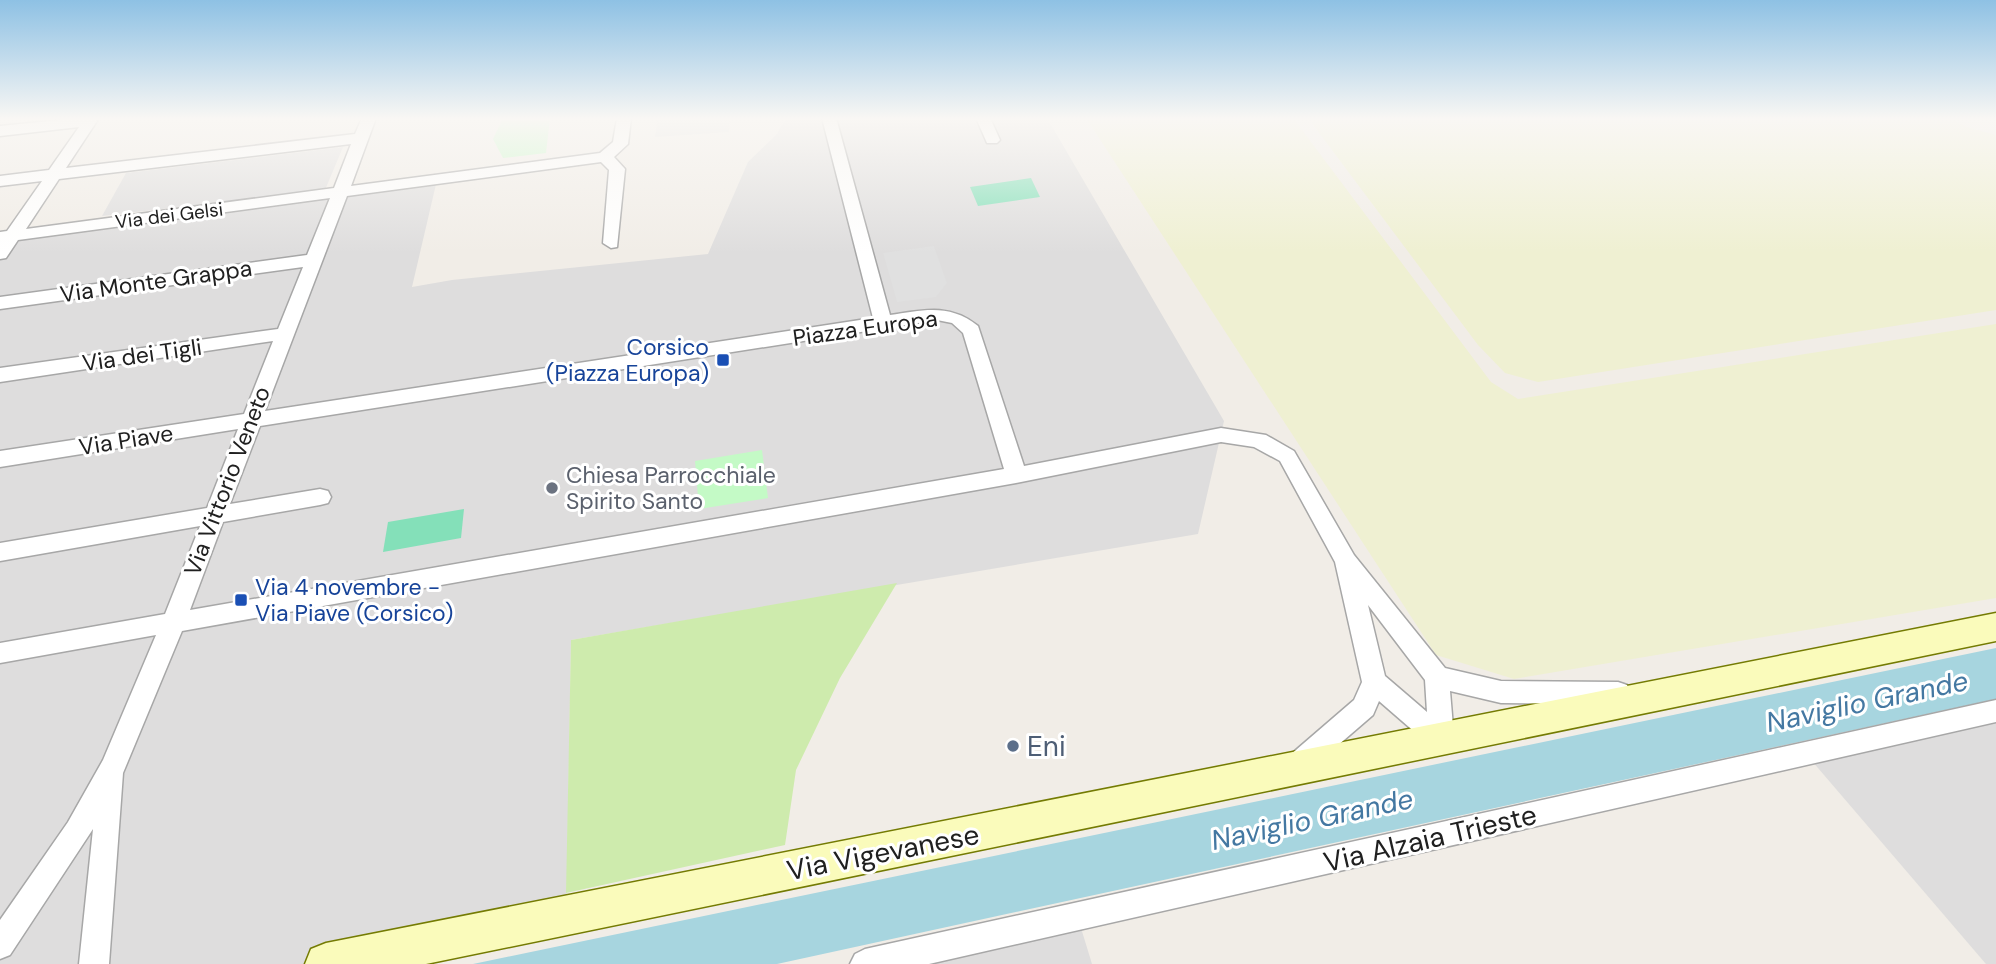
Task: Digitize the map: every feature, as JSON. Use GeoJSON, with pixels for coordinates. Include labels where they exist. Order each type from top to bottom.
{"type":"FeatureCollection","features":[{"type":"Feature","properties":{"kind":"main road","name":"Via Vigevanese"},"geometry":{"type":"LineString","coordinates":[[326,964],[1996,627]]}},
{"type":"Feature","properties":{"kind":"street"},"geometry":{"type":"LineString","coordinates":[[0,254],[6,236],[62,163]]}},
{"type":"Feature","properties":{"kind":"street"},"geometry":{"type":"LineString","coordinates":[[0,181],[149,163]]}},
{"type":"Feature","properties":{"kind":"street","name":"Via Vittorio Veneto"},"geometry":{"type":"LineString","coordinates":[[0,945],[8,920],[78,831],[113,767],[173,624],[351,163]]}},
{"type":"Feature","properties":{"kind":"street","name":"Via dei Gelsi"},"geometry":{"type":"LineString","coordinates":[[6,236],[561,163]]}},
{"type":"Feature","properties":{"kind":"street"},"geometry":{"type":"LineString","coordinates":[[611,163],[617,169],[611,243]]}},
{"type":"Feature","properties":{"kind":"street"},"geometry":{"type":"LineString","coordinates":[[841,163],[883,322]]}},
{"type":"Feature","properties":{"kind":"street","name":"Via Monte Grappa"},"geometry":{"type":"LineString","coordinates":[[0,303],[312,260]]}},
{"type":"Feature","properties":{"kind":"street","name":"Piazza Europa"},"geometry":{"type":"LineString","coordinates":[[251,420],[937,314],[958,319],[971,330],[1016,475]]}},
{"type":"Feature","properties":{"kind":"street","name":"Via dei Tigli"},"geometry":{"type":"LineString","coordinates":[[0,375],[283,334]]}},
{"type":"Feature","properties":{"kind":"street","name":"Via Piave"},"geometry":{"type":"LineString","coordinates":[[0,459],[251,420]]}},
{"type":"Feature","properties":{"kind":"street"},"geometry":{"type":"LineString","coordinates":[[0,653],[1016,475],[1222,435],[1259,440],[1287,456],[1346,561],[1437,677],[1441,739]]}},
{"type":"Feature","properties":{"kind":"street"},"geometry":{"type":"LineString","coordinates":[[0,552],[320,497]]}},
{"type":"Feature","properties":{"kind":"street"},"geometry":{"type":"LineString","coordinates":[[1293,769],[1364,707],[1374,682],[1346,561]]}},
{"type":"Feature","properties":{"kind":"street"},"geometry":{"type":"LineString","coordinates":[[1437,677],[1501,691],[1662,694]]}},
{"type":"Feature","properties":{"kind":"street"},"geometry":{"type":"LineString","coordinates":[[1374,682],[1441,739]]}},
{"type":"Feature","properties":{"kind":"street","name":"Via Alzaia Trieste"},"geometry":{"type":"LineString","coordinates":[[865,964],[1996,712]]}},
{"type":"Feature","properties":{"kind":"street","name":"Via Vittorio Veneto"},"geometry":{"type":"LineString","coordinates":[[94,964],[113,767]]}},
{"type":"Feature","properties":{"kind":"shaded area"},"geometry":{"type":"Polygon","coordinates":[[[210,163],[336,163],[325,190],[102,216],[126,173],[210,163]]]}},
{"type":"Feature","properties":{"kind":"shaded area"},"geometry":{"type":"Polygon","coordinates":[[[748,163],[1073,163],[1224,421],[1198,534],[571,640],[566,935],[424,964],[0,964],[0,254],[13,236],[437,180],[412,287],[452,280],[708,254],[748,163]]]}},
{"type":"Feature","properties":{"kind":"shaded area"},"geometry":{"type":"Polygon","coordinates":[[[934,246],[947,283],[936,297],[897,302],[883,253],[934,246]]]}},
{"type":"Feature","properties":{"kind":"shaded area"},"geometry":{"type":"Polygon","coordinates":[[[1996,720],[1996,964],[1986,964],[1812,761],[1996,720]]]}},
{"type":"Feature","properties":{"kind":"shaded area"},"geometry":{"type":"Polygon","coordinates":[[[1081,928],[1092,964],[925,964],[1081,928]]]}},
{"type":"Feature","properties":{"kind":"green space"},"geometry":{"type":"Polygon","coordinates":[[[1115,163],[1327,163],[1491,382],[1518,399],[1996,324],[1996,598],[1514,679],[1436,655],[1115,163]]]}},
{"type":"Feature","properties":{"kind":"green space"},"geometry":{"type":"Polygon","coordinates":[[[1342,163],[1996,163],[1996,310],[1538,382],[1505,373],[1478,345],[1342,163]]]}},
{"type":"Feature","properties":{"kind":"green space"},"geometry":{"type":"Polygon","coordinates":[[[1031,178],[1040,197],[978,206],[970,187],[1031,178]]]}},
{"type":"Feature","properties":{"kind":"green space"},"geometry":{"type":"Polygon","coordinates":[[[762,450],[768,498],[699,509],[695,461],[762,450]]]}},
{"type":"Feature","properties":{"kind":"green space"},"geometry":{"type":"Polygon","coordinates":[[[464,509],[461,538],[383,552],[388,522],[464,509]]]}},
{"type":"Feature","properties":{"kind":"green space"},"geometry":{"type":"Polygon","coordinates":[[[897,583],[840,678],[796,770],[785,845],[566,893],[571,640],[897,583]]]}},
{"type":"Feature","properties":{"kind":"water","name":"Naviglio Grande"},"geometry":{"type":"Polygon","coordinates":[[[1996,648],[1996,699],[777,964],[473,964],[1996,648]]]}},
{"type":"Feature","properties":{"kind":"place","name":"Corsico (Piazza Europa)"},"geometry":{"type":"Point","coordinates":[723,360]}},
{"type":"Feature","properties":{"kind":"place","name":"Chiesa Parrocchiale Spirito Santo"},"geometry":{"type":"Point","coordinates":[552,488]}},
{"type":"Feature","properties":{"kind":"place","name":"Via 4 novembre - Via Piave (Corsico)"},"geometry":{"type":"Point","coordinates":[241,600]}},
{"type":"Feature","properties":{"kind":"place","name":"Eni"},"geometry":{"type":"Point","coordinates":[1013,746]}}]}
